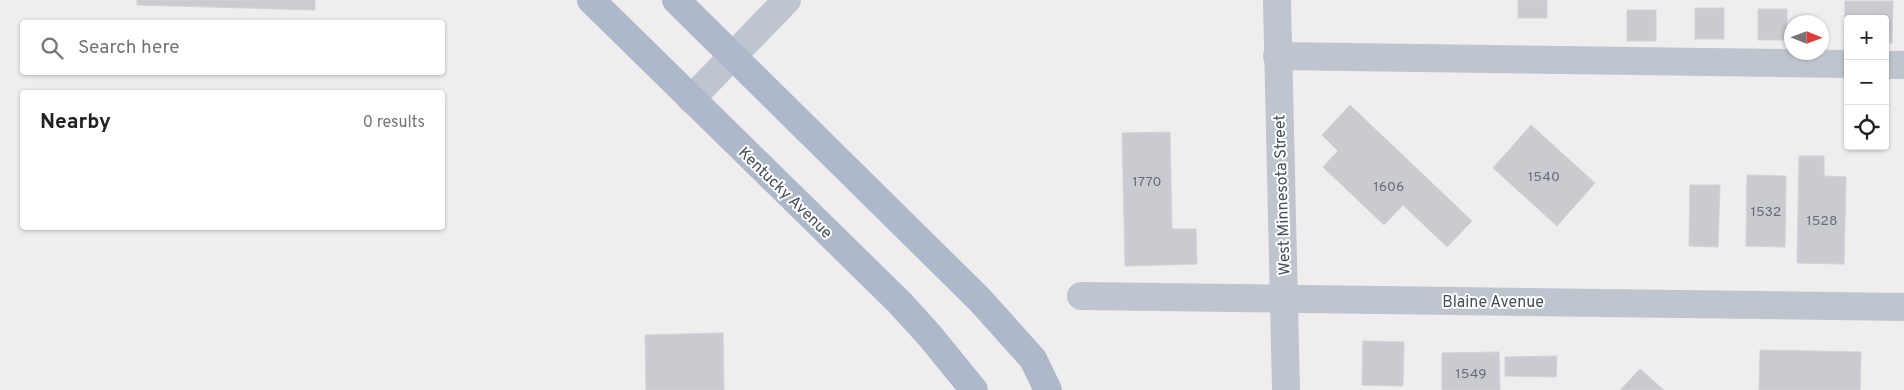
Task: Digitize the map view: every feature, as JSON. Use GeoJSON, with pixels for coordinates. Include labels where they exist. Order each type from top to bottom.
{"type":"FeatureCollection","features":[{"type":"Feature","properties":{"kind":"main road","name":"Kentucky Avenue"},"geometry":{"type":"LineString","coordinates":[[591,0],[900,303],[974,390]]}},
{"type":"Feature","properties":{"kind":"main road"},"geometry":{"type":"LineString","coordinates":[[676,0],[942,261],[1034,359],[1071,390]]}},
{"type":"Feature","properties":{"kind":"main road"},"geometry":{"type":"LineString","coordinates":[[1034,359],[1048,390]]}},
{"type":"Feature","properties":{"kind":"street"},"geometry":{"type":"LineString","coordinates":[[691,99],[787,0]]}},
{"type":"Feature","properties":{"kind":"street","name":"West Minnesota Street"},"geometry":{"type":"LineString","coordinates":[[1276,0],[1286,390]]}},
{"type":"Feature","properties":{"kind":"street"},"geometry":{"type":"LineString","coordinates":[[1277,56],[1844,64]]}},
{"type":"Feature","properties":{"kind":"street"},"geometry":{"type":"LineString","coordinates":[[1889,65],[1904,65]]}},
{"type":"Feature","properties":{"kind":"street","name":"Blaine Avenue"},"geometry":{"type":"LineString","coordinates":[[1081,296],[1904,307]]}},
{"type":"Feature","properties":{"kind":"building"},"geometry":{"type":"Polygon","coordinates":[[[137,0],[315,0],[315,10],[137,5],[137,0]]]}},
{"type":"Feature","properties":{"kind":"building"},"geometry":{"type":"Polygon","coordinates":[[[1518,0],[1547,0],[1547,18],[1518,18],[1518,0]]]}},
{"type":"Feature","properties":{"kind":"building"},"geometry":{"type":"Polygon","coordinates":[[[1845,1],[1893,1],[1892,43],[1889,43],[1889,15],[1845,15],[1845,1]]]}},
{"type":"Feature","properties":{"kind":"building"},"geometry":{"type":"Polygon","coordinates":[[[1695,8],[1724,8],[1724,39],[1695,39],[1695,8]]]}},
{"type":"Feature","properties":{"kind":"building"},"geometry":{"type":"Polygon","coordinates":[[[1758,9],[1787,9],[1787,15],[1784,15],[1784,40],[1758,40],[1758,9]]]}},
{"type":"Feature","properties":{"kind":"building"},"geometry":{"type":"Polygon","coordinates":[[[1627,10],[1656,10],[1656,41],[1627,41],[1627,10]]]}},
{"type":"Feature","properties":{"kind":"building"},"geometry":{"type":"Polygon","coordinates":[[[1350,105],[1472,221],[1447,247],[1403,205],[1384,225],[1323,167],[1338,151],[1322,135],[1350,105]]]}},
{"type":"Feature","properties":{"kind":"building"},"geometry":{"type":"Polygon","coordinates":[[[1531,125],[1595,183],[1557,226],[1493,168],[1531,125]]]}},
{"type":"Feature","properties":{"kind":"building"},"geometry":{"type":"Polygon","coordinates":[[[1170,132],[1172,229],[1196,229],[1197,264],[1125,266],[1122,133],[1170,132]]]}},
{"type":"Feature","properties":{"kind":"building"},"geometry":{"type":"Polygon","coordinates":[[[1799,156],[1824,156],[1824,176],[1846,177],[1844,264],[1797,263],[1799,156]]]}},
{"type":"Feature","properties":{"kind":"building"},"geometry":{"type":"Polygon","coordinates":[[[1747,175],[1786,176],[1785,247],[1746,246],[1747,175]]]}},
{"type":"Feature","properties":{"kind":"building"},"geometry":{"type":"Polygon","coordinates":[[[1690,185],[1720,185],[1718,247],[1689,246],[1690,185]]]}},
{"type":"Feature","properties":{"kind":"building"},"geometry":{"type":"Polygon","coordinates":[[[723,333],[724,390],[646,390],[645,335],[723,333]]]}},
{"type":"Feature","properties":{"kind":"building"},"geometry":{"type":"Polygon","coordinates":[[[1363,341],[1404,342],[1403,386],[1362,385],[1363,341]]]}},
{"type":"Feature","properties":{"kind":"building"},"geometry":{"type":"Polygon","coordinates":[[[1760,350],[1861,352],[1860,390],[1759,390],[1760,350]]]}},
{"type":"Feature","properties":{"kind":"building"},"geometry":{"type":"Polygon","coordinates":[[[1499,352],[1500,390],[1442,390],[1442,353],[1499,352]]]}},
{"type":"Feature","properties":{"kind":"building"},"geometry":{"type":"Polygon","coordinates":[[[1557,356],[1556,377],[1505,376],[1505,357],[1557,356]]]}},
{"type":"Feature","properties":{"kind":"building"},"geometry":{"type":"Polygon","coordinates":[[[1640,369],[1664,390],[1620,390],[1640,369]]]}}]}
